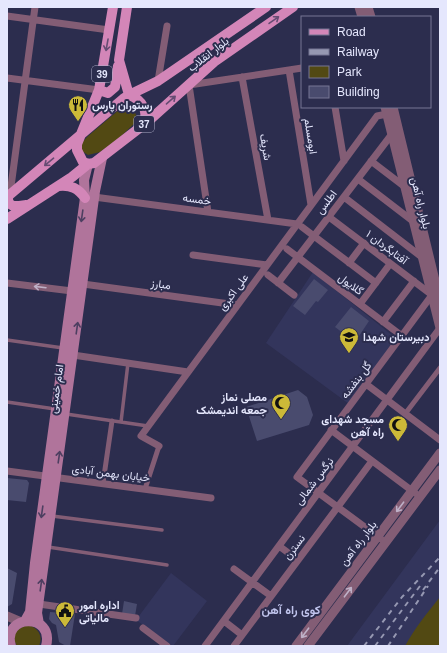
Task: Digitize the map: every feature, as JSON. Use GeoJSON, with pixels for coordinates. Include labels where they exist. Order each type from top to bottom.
{"type":"FeatureCollection","features":[{"type":"Feature","properties":{"kind":"main road","name":"39"},"geometry":{"type":"LineString","coordinates":[[79,137],[99,90],[113,7]]}},
{"type":"Feature","properties":{"kind":"main road","name":"39"},"geometry":{"type":"LineString","coordinates":[[127,7],[119,60],[129,95]]}},
{"type":"Feature","properties":{"kind":"main road","name":"بلوار انقلاب"},"geometry":{"type":"LineString","coordinates":[[79,137],[123,99],[158,81],[266,7]]}},
{"type":"Feature","properties":{"kind":"main road","name":"بلوار انقلاب"},"geometry":{"type":"LineString","coordinates":[[142,126],[214,62],[293,7]]}},
{"type":"Feature","properties":{"kind":"main road"},"geometry":{"type":"LineString","coordinates":[[99,90],[108,93],[115,87],[119,60]]}},
{"type":"Feature","properties":{"kind":"main road","name":"37"},"geometry":{"type":"LineString","coordinates":[[7,219],[72,177],[88,164],[94,163],[102,158],[142,126],[146,120],[144,107],[136,98],[129,95]]}},
{"type":"Feature","properties":{"kind":"main road"},"geometry":{"type":"LineString","coordinates":[[30,204],[14,206],[8,202],[8,196],[79,137]]}},
{"type":"Feature","properties":{"kind":"main road"},"geometry":{"type":"LineString","coordinates":[[79,137],[77,150],[83,162],[88,164]]}},
{"type":"Feature","properties":{"kind":"main road","name":"امام خمینی"},"geometry":{"type":"LineString","coordinates":[[9,639],[13,629],[23,622],[30,612],[52,477],[60,412],[64,348],[72,291],[90,197],[102,158]]}},
{"type":"Feature","properties":{"kind":"main road","name":"امام خمینی"},"geometry":{"type":"LineString","coordinates":[[60,412],[73,355],[83,284],[90,197],[84,180],[88,164]]}},
{"type":"Feature","properties":{"kind":"main road"},"geometry":{"type":"LineString","coordinates":[[58,186],[66,185],[74,187],[90,197]]}},
{"type":"Feature","properties":{"kind":"main road","name":"امام خمینی"},"geometry":{"type":"LineString","coordinates":[[39,624],[37,613],[51,516],[52,477]]}},
{"type":"Feature","properties":{"kind":"main road"},"geometry":{"type":"LineString","coordinates":[[23,622],[35,622],[43,627],[47,636],[46,646]]}},
{"type":"Feature","properties":{"kind":"street"},"geometry":{"type":"LineString","coordinates":[[8,196],[35,7]]}},
{"type":"Feature","properties":{"kind":"street"},"geometry":{"type":"LineString","coordinates":[[7,16],[110,30]]}},
{"type":"Feature","properties":{"kind":"street"},"geometry":{"type":"LineString","coordinates":[[158,81],[167,26]]}},
{"type":"Feature","properties":{"kind":"street"},"geometry":{"type":"LineString","coordinates":[[208,212],[189,85],[301,68]]}},
{"type":"Feature","properties":{"kind":"street","name":"ابومسلم"},"geometry":{"type":"LineString","coordinates":[[290,70],[311,205]]}},
{"type":"Feature","properties":{"kind":"street"},"geometry":{"type":"LineString","coordinates":[[7,78],[99,90]]}},
{"type":"Feature","properties":{"kind":"street","name":"شریف"},"geometry":{"type":"LineString","coordinates":[[242,78],[268,220]]}},
{"type":"Feature","properties":{"kind":"street"},"geometry":{"type":"LineString","coordinates":[[335,108],[344,161]]}},
{"type":"Feature","properties":{"kind":"street","name":"علی اکبری"},"geometry":{"type":"LineString","coordinates":[[148,426],[267,265],[299,225],[311,205],[377,116],[388,109]]}},
{"type":"Feature","properties":{"kind":"street","name":"بلوار راه آهن"},"geometry":{"type":"LineString","coordinates":[[388,109],[392,134],[440,328]]}},
{"type":"Feature","properties":{"kind":"street","name":"بلوار راه آهن"},"geometry":{"type":"LineString","coordinates":[[388,109],[440,301]]}},
{"type":"Feature","properties":{"kind":"street","name":"اطلس"},"geometry":{"type":"LineString","coordinates":[[278,283],[392,134]]}},
{"type":"Feature","properties":{"kind":"street"},"geometry":{"type":"LineString","coordinates":[[371,161],[405,187]]}},
{"type":"Feature","properties":{"kind":"street"},"geometry":{"type":"LineString","coordinates":[[358,179],[414,222]]}},
{"type":"Feature","properties":{"kind":"street","name":"خمسه"},"geometry":{"type":"LineString","coordinates":[[90,197],[299,225]]}},
{"type":"Feature","properties":{"kind":"street"},"geometry":{"type":"LineString","coordinates":[[344,197],[423,258]]}},
{"type":"Feature","properties":{"kind":"street","name":"آفتابگردان ۱"},"geometry":{"type":"LineString","coordinates":[[329,217],[432,295]]}},
{"type":"Feature","properties":{"kind":"street"},"geometry":{"type":"LineString","coordinates":[[299,225],[376,283]]}},
{"type":"Feature","properties":{"kind":"street"},"geometry":{"type":"LineString","coordinates":[[349,263],[364,243]]}},
{"type":"Feature","properties":{"kind":"street","name":"گلایول"},"geometry":{"type":"LineString","coordinates":[[287,249],[402,336]]}},
{"type":"Feature","properties":{"kind":"street"},"geometry":{"type":"LineString","coordinates":[[193,254],[267,265]]}},
{"type":"Feature","properties":{"kind":"street"},"geometry":{"type":"LineString","coordinates":[[360,304],[390,264]]}},
{"type":"Feature","properties":{"kind":"street"},"geometry":{"type":"LineString","coordinates":[[268,275],[294,295]]}},
{"type":"Feature","properties":{"kind":"street"},"geometry":{"type":"LineString","coordinates":[[383,322],[414,281]]}},
{"type":"Feature","properties":{"kind":"street"},"geometry":{"type":"LineString","coordinates":[[7,283],[72,291]]}},
{"type":"Feature","properties":{"kind":"street","name":"مبارز"},"geometry":{"type":"LineString","coordinates":[[83,284],[237,305]]}},
{"type":"Feature","properties":{"kind":"street","name":"گل بنفشه"},"geometry":{"type":"LineString","coordinates":[[319,493],[297,477],[432,295]]}},
{"type":"Feature","properties":{"kind":"street","name":"نرگس شمالی"},"geometry":{"type":"LineString","coordinates":[[205,646],[388,401],[440,328]]}},
{"type":"Feature","properties":{"kind":"street"},"geometry":{"type":"LineString","coordinates":[[73,355],[188,372]]}},
{"type":"Feature","properties":{"kind":"street"},"geometry":{"type":"LineString","coordinates":[[405,414],[440,368]]}},
{"type":"Feature","properties":{"kind":"street"},"geometry":{"type":"LineString","coordinates":[[366,384],[440,440]]}},
{"type":"Feature","properties":{"kind":"street"},"geometry":{"type":"LineString","coordinates":[[103,483],[112,421]]}},
{"type":"Feature","properties":{"kind":"street"},"geometry":{"type":"LineString","coordinates":[[145,489],[159,446],[141,436],[148,426]]}},
{"type":"Feature","properties":{"kind":"street"},"geometry":{"type":"LineString","coordinates":[[331,430],[416,494]]}},
{"type":"Feature","properties":{"kind":"street","name":"بلوار راه آهن"},"geometry":{"type":"LineString","coordinates":[[296,646],[334,603],[416,494],[440,453]]}},
{"type":"Feature","properties":{"kind":"street","name":"نسترن"},"geometry":{"type":"LineString","coordinates":[[234,646],[372,461]]}},
{"type":"Feature","properties":{"kind":"street","name":"بلوار راه آهن"},"geometry":{"type":"LineString","coordinates":[[416,494],[440,470]]}},
{"type":"Feature","properties":{"kind":"street","name":"خیابان بهمن آبادی"},"geometry":{"type":"LineString","coordinates":[[7,471],[211,498]]}},
{"type":"Feature","properties":{"kind":"street"},"geometry":{"type":"LineString","coordinates":[[319,493],[381,540]]}},
{"type":"Feature","properties":{"kind":"street"},"geometry":{"type":"LineString","coordinates":[[279,546],[298,560]]}},
{"type":"Feature","properties":{"kind":"street"},"geometry":{"type":"LineString","coordinates":[[234,569],[271,596]]}},
{"type":"Feature","properties":{"kind":"street","name":"بلوار راه آهن"},"geometry":{"type":"LineString","coordinates":[[308,646],[334,603]]}},
{"type":"Feature","properties":{"kind":"street"},"geometry":{"type":"LineString","coordinates":[[39,604],[136,618]]}},
{"type":"Feature","properties":{"kind":"street"},"geometry":{"type":"LineString","coordinates":[[7,616],[23,622]]}},
{"type":"Feature","properties":{"kind":"street"},"geometry":{"type":"LineString","coordinates":[[224,621],[242,634]]}},
{"type":"Feature","properties":{"kind":"street"},"geometry":{"type":"LineString","coordinates":[[143,628],[167,646]]}},
{"type":"Feature","properties":{"kind":"lane"},"geometry":{"type":"LineString","coordinates":[[7,340],[64,348]]}},
{"type":"Feature","properties":{"kind":"lane"},"geometry":{"type":"LineString","coordinates":[[121,422],[128,363]]}},
{"type":"Feature","properties":{"kind":"lane"},"geometry":{"type":"LineString","coordinates":[[7,402],[148,426]]}},
{"type":"Feature","properties":{"kind":"lane"},"geometry":{"type":"LineString","coordinates":[[51,516],[162,530]]}},
{"type":"Feature","properties":{"kind":"lane"},"geometry":{"type":"LineString","coordinates":[[47,547],[168,565]]}},
{"type":"Feature","properties":{"kind":"shaded area"},"geometry":{"type":"Polygon","coordinates":[[[313,272],[398,340],[349,404],[266,343],[313,272]]]}},
{"type":"Feature","properties":{"kind":"shaded area"},"geometry":{"type":"Polygon","coordinates":[[[440,520],[440,646],[347,646],[440,520]]]}},
{"type":"Feature","properties":{"kind":"shaded area"},"geometry":{"type":"Polygon","coordinates":[[[171,573],[207,601],[173,646],[136,620],[171,573]]]}},
{"type":"Feature","properties":{"kind":"green space"},"geometry":{"type":"Polygon","coordinates":[[[127,103],[134,106],[137,121],[118,139],[100,152],[88,155],[82,151],[81,144],[87,137],[127,103]]]}},
{"type":"Feature","properties":{"kind":"green space"},"geometry":{"type":"Polygon","coordinates":[[[440,597],[440,646],[405,646],[417,627],[440,597]]]}},
{"type":"Feature","properties":{"kind":"green space"},"geometry":{"type":"Polygon","coordinates":[[[29,625],[39,633],[41,639],[39,646],[17,646],[14,638],[16,632],[29,625]]]}},
{"type":"Feature","properties":{"kind":"building"},"geometry":{"type":"Polygon","coordinates":[[[314,279],[328,290],[318,302],[316,301],[305,315],[293,306],[314,279]]]}},
{"type":"Feature","properties":{"kind":"building"},"geometry":{"type":"Polygon","coordinates":[[[351,307],[369,321],[355,342],[335,327],[351,307]]]}},
{"type":"Feature","properties":{"kind":"building","name":"مصلی نماز جمعه اندیمشک"},"geometry":{"type":"Polygon","coordinates":[[[298,390],[307,397],[313,415],[309,425],[257,441],[246,407],[298,390]]]}},
{"type":"Feature","properties":{"kind":"building"},"geometry":{"type":"Polygon","coordinates":[[[7,478],[27,480],[29,483],[26,502],[7,500],[7,478]]]}},
{"type":"Feature","properties":{"kind":"building"},"geometry":{"type":"Polygon","coordinates":[[[7,568],[17,573],[12,604],[7,607],[7,568]]]}},
{"type":"Feature","properties":{"kind":"building"},"geometry":{"type":"Polygon","coordinates":[[[124,601],[137,604],[135,616],[122,614],[124,601]]]}},
{"type":"Feature","properties":{"kind":"building","name":"اداره امور مالیاتی"},"geometry":{"type":"Polygon","coordinates":[[[50,612],[75,614],[70,646],[66,646],[59,642],[56,625],[49,619],[50,612]]]}},
{"type":"Feature","properties":{"kind":"railway"},"geometry":{"type":"LineString","coordinates":[[364,646],[402,597],[440,557]]}},
{"type":"Feature","properties":{"kind":"railway"},"geometry":{"type":"LineString","coordinates":[[423,590],[440,567]]}},
{"type":"Feature","properties":{"kind":"railway"},"geometry":{"type":"LineString","coordinates":[[375,646],[423,582]]}},
{"type":"Feature","properties":{"kind":"railway"},"geometry":{"type":"LineString","coordinates":[[388,646],[428,586]]}},
{"type":"Feature","properties":{"kind":"place","name":"رستوران پارس"},"geometry":{"type":"Point","coordinates":[78,122]}},
{"type":"Feature","properties":{"kind":"place","name":"دبیرستان شهدا"},"geometry":{"type":"Point","coordinates":[349,354]}},
{"type":"Feature","properties":{"kind":"place","name":"مصلی نماز جمعه اندیمشک"},"geometry":{"type":"Point","coordinates":[281,420]}},
{"type":"Feature","properties":{"kind":"place","name":"مسجد شهدای راه آهن"},"geometry":{"type":"Point","coordinates":[398,442]}},
{"type":"Feature","properties":{"kind":"place","name":"اداره امور مالیاتی"},"geometry":{"type":"Point","coordinates":[65,628]}},
{"type":"Feature","properties":{"kind":"district","name":"کوی راه آهن"},"geometry":{"type":"Point","coordinates":[291,610]}}]}
